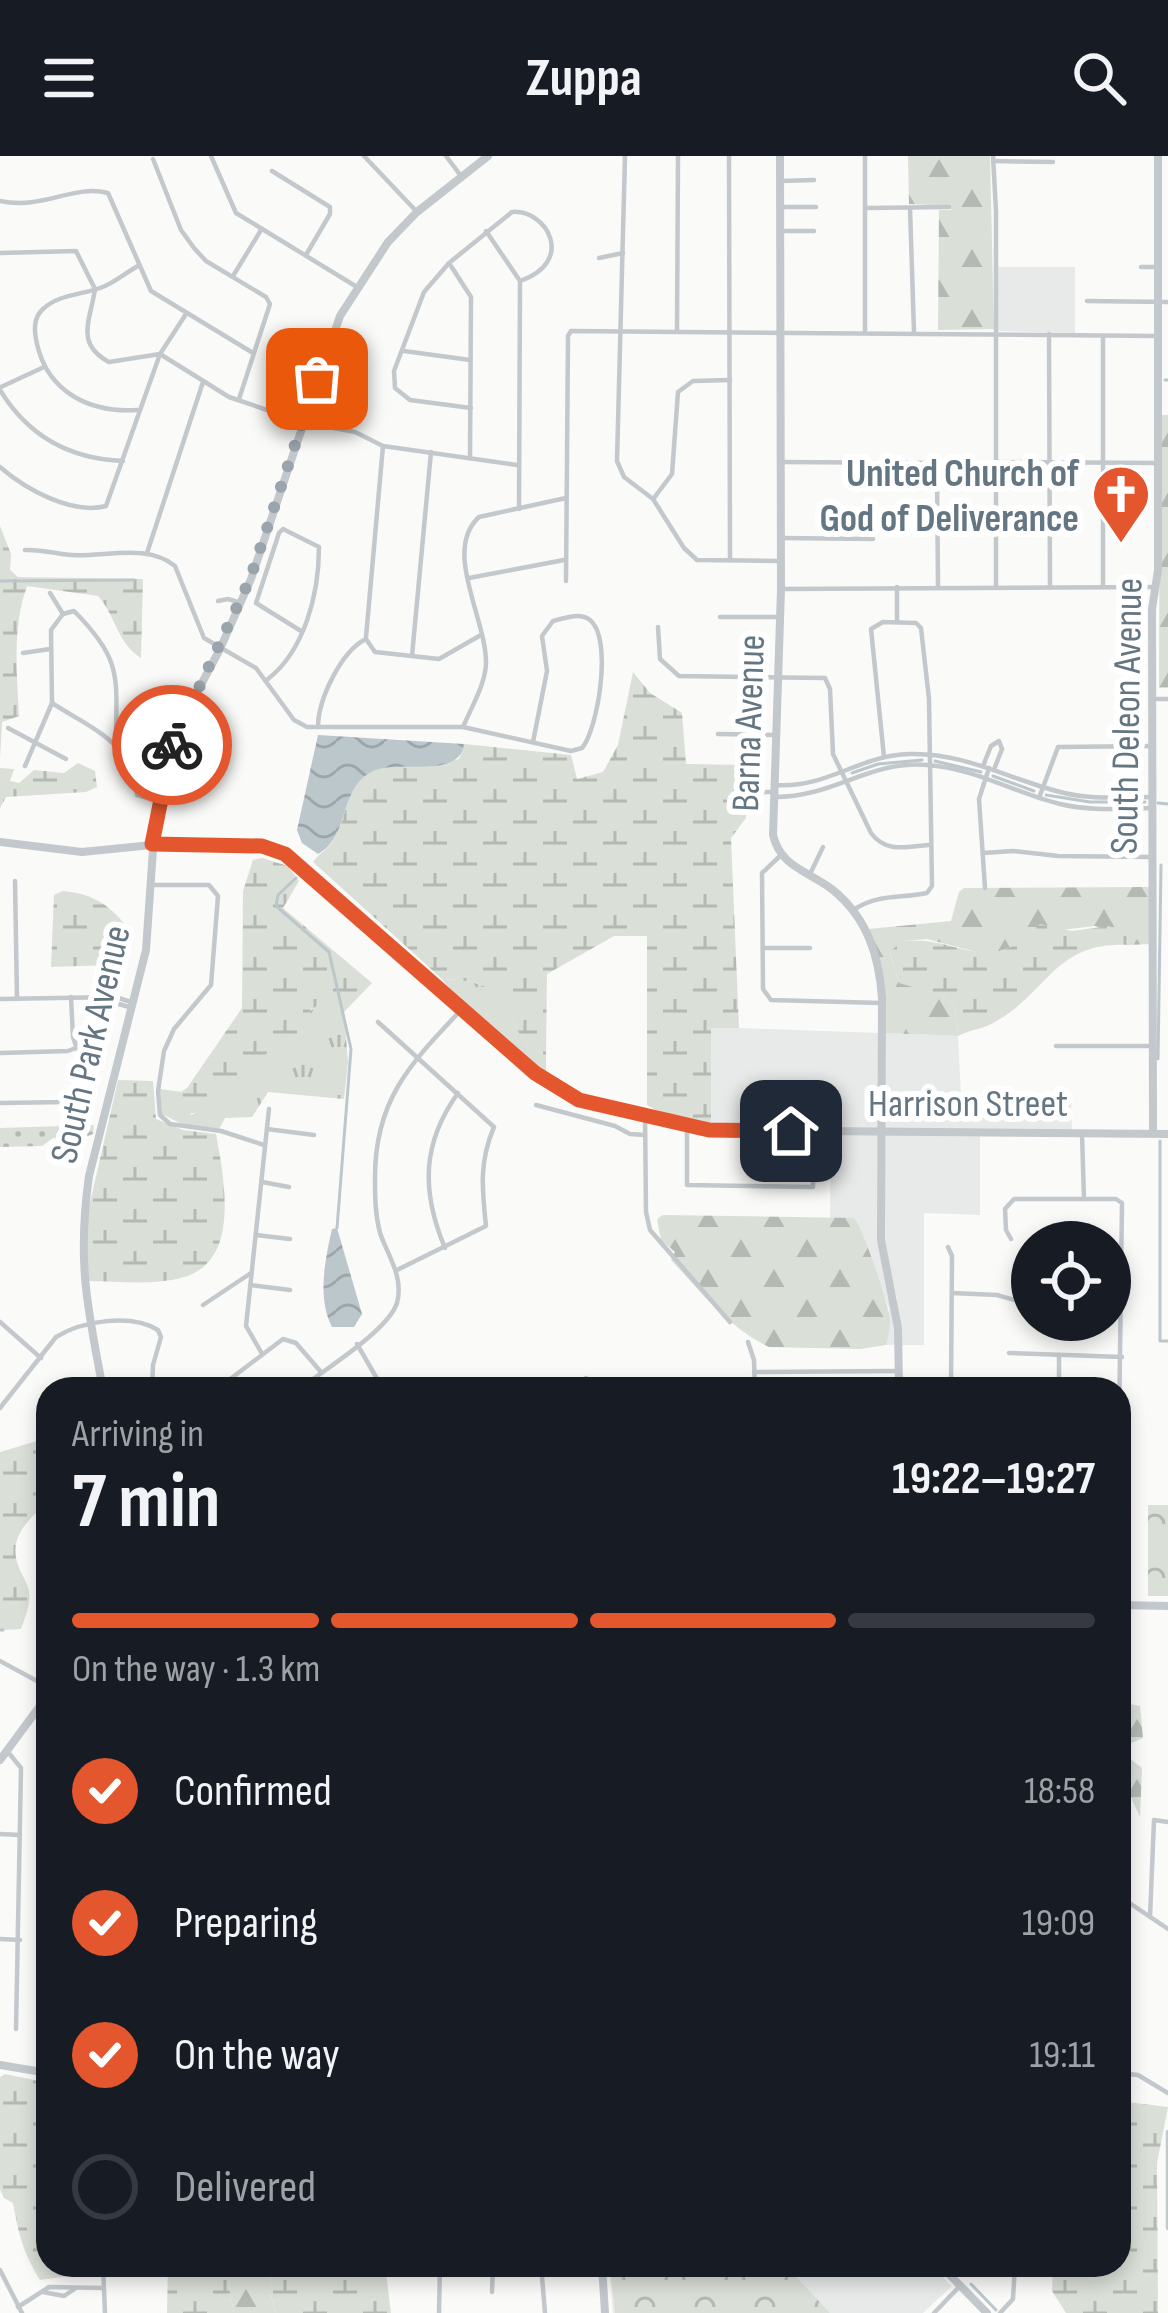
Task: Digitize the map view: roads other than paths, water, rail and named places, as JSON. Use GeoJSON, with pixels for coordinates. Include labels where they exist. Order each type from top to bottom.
{"type":"FeatureCollection","features":[{"type":"Feature","properties":{"kind":"street"},"geometry":{"type":"LineString","coordinates":[[211,156],[232,208],[357,288]]}},
{"type":"Feature","properties":{"kind":"street"},"geometry":{"type":"LineString","coordinates":[[364,156],[417,212]]}},
{"type":"Feature","properties":{"kind":"street"},"geometry":{"type":"LineString","coordinates":[[446,156],[461,176]]}},
{"type":"Feature","properties":{"kind":"street","name":"South Park Avenue"},"geometry":{"type":"LineString","coordinates":[[100,1377],[83,1292],[84,1211],[146,950],[152,844],[178,728],[241,603],[329,344],[357,288],[417,212],[488,156]]}},
{"type":"Feature","properties":{"kind":"street"},"geometry":{"type":"LineString","coordinates":[[625,156],[617,461],[626,480],[653,500],[697,560],[781,561]]}},
{"type":"Feature","properties":{"kind":"street"},"geometry":{"type":"LineString","coordinates":[[677,156],[677,332]]}},
{"type":"Feature","properties":{"kind":"street"},"geometry":{"type":"LineString","coordinates":[[729,156],[730,560]]}},
{"type":"Feature","properties":{"kind":"street","name":"Barna Avenue"},"geometry":{"type":"LineString","coordinates":[[780,156],[781,617],[773,835],[789,865],[810,874],[853,910],[878,962],[880,1240],[895,1299],[899,1377]]}},
{"type":"Feature","properties":{"kind":"street"},"geometry":{"type":"LineString","coordinates":[[865,156],[865,332]]}},
{"type":"Feature","properties":{"kind":"street","name":"South Deleon Avenue"},"geometry":{"type":"LineString","coordinates":[[1153,1132],[1152,699],[1157,463],[1163,410],[1158,156]]}},
{"type":"Feature","properties":{"kind":"street"},"geometry":{"type":"LineString","coordinates":[[153,159],[187,239],[206,261],[270,304],[238,401]]}},
{"type":"Feature","properties":{"kind":"street"},"geometry":{"type":"LineString","coordinates":[[996,586],[993,159],[1053,162]]}},
{"type":"Feature","properties":{"kind":"street"},"geometry":{"type":"LineString","coordinates":[[272,171],[330,207],[306,255]]}},
{"type":"Feature","properties":{"kind":"street"},"geometry":{"type":"LineString","coordinates":[[779,181],[814,180]]}},
{"type":"Feature","properties":{"kind":"street"},"geometry":{"type":"LineString","coordinates":[[0,201],[26,205],[76,193],[108,194],[151,291],[253,352]]}},
{"type":"Feature","properties":{"kind":"street"},"geometry":{"type":"LineString","coordinates":[[610,199],[624,199]]}},
{"type":"Feature","properties":{"kind":"street"},"geometry":{"type":"LineString","coordinates":[[779,207],[816,207]]}},
{"type":"Feature","properties":{"kind":"street"},"geometry":{"type":"LineString","coordinates":[[864,208],[950,207]]}},
{"type":"Feature","properties":{"kind":"street"},"geometry":{"type":"LineString","coordinates":[[910,208],[914,332]]}},
{"type":"Feature","properties":{"kind":"street"},"geometry":{"type":"LineString","coordinates":[[471,408],[414,401],[395,388],[393,374],[418,301],[449,263],[486,231],[512,212],[523,211],[532,215],[554,252],[533,276],[520,280]]}},
{"type":"Feature","properties":{"kind":"street"},"geometry":{"type":"LineString","coordinates":[[232,276],[261,230]]}},
{"type":"Feature","properties":{"kind":"street"},"geometry":{"type":"LineString","coordinates":[[486,231],[520,280],[519,508]]}},
{"type":"Feature","properties":{"kind":"street"},"geometry":{"type":"LineString","coordinates":[[780,231],[814,231]]}},
{"type":"Feature","properties":{"kind":"street"},"geometry":{"type":"LineString","coordinates":[[0,253],[76,251],[95,289],[85,323],[89,346],[109,362],[160,354],[238,401],[302,422],[355,432],[383,446],[517,465]]}},
{"type":"Feature","properties":{"kind":"street"},"geometry":{"type":"LineString","coordinates":[[599,258],[623,253]]}},
{"type":"Feature","properties":{"kind":"street"},"geometry":{"type":"LineString","coordinates":[[449,263],[471,294],[470,457]]}},
{"type":"Feature","properties":{"kind":"street"},"geometry":{"type":"LineString","coordinates":[[138,266],[40,311],[35,323],[44,367],[72,397],[114,412],[140,410]]}},
{"type":"Feature","properties":{"kind":"street"},"geometry":{"type":"LineString","coordinates":[[1141,267],[1159,267]]}},
{"type":"Feature","properties":{"kind":"street"},"geometry":{"type":"LineString","coordinates":[[1088,301],[1163,302]]}},
{"type":"Feature","properties":{"kind":"street"},"geometry":{"type":"LineString","coordinates":[[0,467],[38,492],[98,509],[111,500],[160,354],[186,314]]}},
{"type":"Feature","properties":{"kind":"street"},"geometry":{"type":"LineString","coordinates":[[566,581],[569,332],[1158,336]]}},
{"type":"Feature","properties":{"kind":"street"},"geometry":{"type":"LineString","coordinates":[[1049,334],[1050,586]]}},
{"type":"Feature","properties":{"kind":"street"},"geometry":{"type":"LineString","coordinates":[[1103,336],[1103,587]]}},
{"type":"Feature","properties":{"kind":"street"},"geometry":{"type":"LineString","coordinates":[[404,351],[470,361]]}},
{"type":"Feature","properties":{"kind":"street"},"geometry":{"type":"LineString","coordinates":[[44,367],[0,389],[26,425],[85,457],[122,461]]}},
{"type":"Feature","properties":{"kind":"street"},"geometry":{"type":"LineString","coordinates":[[653,500],[672,474],[678,392],[697,380],[730,380]]}},
{"type":"Feature","properties":{"kind":"street"},"geometry":{"type":"LineString","coordinates":[[147,554],[203,382]]}},
{"type":"Feature","properties":{"kind":"street"},"geometry":{"type":"LineString","coordinates":[[383,446],[366,639],[374,652],[439,659],[482,635]]}},
{"type":"Feature","properties":{"kind":"street"},"geometry":{"type":"LineString","coordinates":[[412,657],[431,452]]}},
{"type":"Feature","properties":{"kind":"street"},"geometry":{"type":"LineString","coordinates":[[781,462],[933,463],[937,470],[938,587]]}},
{"type":"Feature","properties":{"kind":"street"},"geometry":{"type":"LineString","coordinates":[[997,463],[1157,463]]}},
{"type":"Feature","properties":{"kind":"street"},"geometry":{"type":"LineString","coordinates":[[463,728],[486,666],[462,547],[471,525],[479,517],[567,498]]}},
{"type":"Feature","properties":{"kind":"street"},"geometry":{"type":"LineString","coordinates":[[268,679],[285,665],[302,631],[316,590],[320,547],[284,529],[277,537],[256,603],[302,631]]}},
{"type":"Feature","properties":{"kind":"street"},"geometry":{"type":"LineString","coordinates":[[781,538],[873,539]]}},
{"type":"Feature","properties":{"kind":"street"},"geometry":{"type":"LineString","coordinates":[[25,550],[166,558],[175,566],[198,629],[268,679],[293,720],[318,727],[463,728],[571,751],[582,748],[590,739],[602,670],[597,630],[582,616],[553,621],[542,636],[547,670],[533,742]]}},
{"type":"Feature","properties":{"kind":"street"},"geometry":{"type":"LineString","coordinates":[[469,578],[566,560]]}},
{"type":"Feature","properties":{"kind":"street"},"geometry":{"type":"LineString","coordinates":[[897,587],[897,622]]}},
{"type":"Feature","properties":{"kind":"street"},"geometry":{"type":"LineString","coordinates":[[781,589],[1154,587]]}},
{"type":"Feature","properties":{"kind":"street"},"geometry":{"type":"LineString","coordinates":[[50,593],[62,614]]}},
{"type":"Feature","properties":{"kind":"street"},"geometry":{"type":"LineString","coordinates":[[218,601],[241,603]]}},
{"type":"Feature","properties":{"kind":"street"},"geometry":{"type":"LineString","coordinates":[[25,766],[52,703],[51,630],[62,614],[74,611],[112,658],[117,681],[116,744]]}},
{"type":"Feature","properties":{"kind":"street"},"geometry":{"type":"LineString","coordinates":[[719,617],[781,617]]}},
{"type":"Feature","properties":{"kind":"street"},"geometry":{"type":"LineString","coordinates":[[853,910],[873,898],[927,893],[932,886],[929,688],[921,628],[916,623],[883,622],[871,629],[884,757]]}},
{"type":"Feature","properties":{"kind":"street"},"geometry":{"type":"LineString","coordinates":[[658,627],[660,659],[675,674],[827,680],[830,737],[840,772],[880,844],[892,848],[929,844]]}},
{"type":"Feature","properties":{"kind":"street"},"geometry":{"type":"LineString","coordinates":[[318,727],[318,711],[352,645],[366,639]]}},
{"type":"Feature","properties":{"kind":"street"},"geometry":{"type":"LineString","coordinates":[[23,653],[50,649]]}},
{"type":"Feature","properties":{"kind":"street"},"geometry":{"type":"LineString","coordinates":[[1152,699],[1168,699]]}},
{"type":"Feature","properties":{"kind":"street"},"geometry":{"type":"LineString","coordinates":[[52,703],[116,744],[132,761],[137,795],[159,801]]}},
{"type":"Feature","properties":{"kind":"street"},"geometry":{"type":"LineString","coordinates":[[8,728],[66,759]]}},
{"type":"Feature","properties":{"kind":"street"},"geometry":{"type":"LineString","coordinates":[[718,734],[779,735]]}},
{"type":"Feature","properties":{"kind":"street"},"geometry":{"type":"LineString","coordinates":[[1039,798],[1054,753],[1062,746],[1152,746]]}},
{"type":"Feature","properties":{"kind":"street"},"geometry":{"type":"LineString","coordinates":[[752,792],[803,786],[884,757],[928,754],[989,768],[1043,788],[1152,802]]}},
{"type":"Feature","properties":{"kind":"street"},"geometry":{"type":"LineString","coordinates":[[776,791],[806,796],[886,768],[928,765],[985,777],[1039,798],[1094,808],[1152,802]]}},
{"type":"Feature","properties":{"kind":"street"},"geometry":{"type":"LineString","coordinates":[[985,888],[979,799],[989,768]]}},
{"type":"Feature","properties":{"kind":"street","name":"Harrison Street"},"geometry":{"type":"LineString","coordinates":[[0,842],[82,851],[152,844],[262,846],[285,854],[535,1073],[564,1093],[644,1115],[709,1130],[1168,1134]]}},
{"type":"Feature","properties":{"kind":"street"},"geometry":{"type":"LineString","coordinates":[[810,874],[823,847]]}},
{"type":"Feature","properties":{"kind":"street"},"geometry":{"type":"LineString","coordinates":[[983,853],[1012,850],[1058,856],[1152,857]]}},
{"type":"Feature","properties":{"kind":"street"},"geometry":{"type":"LineString","coordinates":[[781,855],[762,873],[763,988],[771,1000],[881,1003]]}},
{"type":"Feature","properties":{"kind":"street"},"geometry":{"type":"LineString","coordinates":[[15,881],[17,999]]}},
{"type":"Feature","properties":{"kind":"street"},"geometry":{"type":"LineString","coordinates":[[150,885],[206,884],[218,893],[211,985],[174,1029],[164,1051],[160,1115],[170,1124],[264,1145]]}},
{"type":"Feature","properties":{"kind":"street"},"geometry":{"type":"LineString","coordinates":[[763,948],[810,948]]}},
{"type":"Feature","properties":{"kind":"street"},"geometry":{"type":"LineString","coordinates":[[0,999],[115,997],[133,1005]]}},
{"type":"Feature","properties":{"kind":"street"},"geometry":{"type":"LineString","coordinates":[[0,1103],[66,1102],[75,1095],[84,1070],[72,1030],[71,998]]}},
{"type":"Feature","properties":{"kind":"street"},"geometry":{"type":"LineString","coordinates":[[315,1377],[388,1318],[396,1305],[396,1270],[377,1220],[375,1162],[385,1109],[418,1057],[462,1009]]}},
{"type":"Feature","properties":{"kind":"street"},"geometry":{"type":"LineString","coordinates":[[378,1022],[493,1124],[481,1166],[480,1194],[487,1226],[396,1270]]}},
{"type":"Feature","properties":{"kind":"street"},"geometry":{"type":"LineString","coordinates":[[1056,1046],[1152,1046]]}},
{"type":"Feature","properties":{"kind":"street"},"geometry":{"type":"LineString","coordinates":[[0,1053],[68,1052],[78,1047]]}},
{"type":"Feature","properties":{"kind":"street"},"geometry":{"type":"LineString","coordinates":[[445,1248],[430,1210],[430,1150],[439,1122],[458,1093]]}},
{"type":"Feature","properties":{"kind":"street"},"geometry":{"type":"LineString","coordinates":[[536,1106],[630,1134],[645,1133]]}},
{"type":"Feature","properties":{"kind":"street"},"geometry":{"type":"LineString","coordinates":[[261,1352],[247,1332],[269,1109]]}},
{"type":"Feature","properties":{"kind":"street"},"geometry":{"type":"LineString","coordinates":[[644,1115],[650,1230],[730,1322]]}},
{"type":"Feature","properties":{"kind":"street"},"geometry":{"type":"LineString","coordinates":[[690,1125],[687,1185],[813,1187],[814,1131]]}},
{"type":"Feature","properties":{"kind":"street"},"geometry":{"type":"LineString","coordinates":[[267,1129],[314,1136]]}},
{"type":"Feature","properties":{"kind":"street"},"geometry":{"type":"LineString","coordinates":[[1082,1133],[1084,1199]]}},
{"type":"Feature","properties":{"kind":"street"},"geometry":{"type":"LineString","coordinates":[[262,1183],[289,1187]]}},
{"type":"Feature","properties":{"kind":"street"},"geometry":{"type":"LineString","coordinates":[[1011,1239],[1006,1230],[1008,1202],[1015,1198],[1115,1199],[1124,1210],[1124,1221]]}},
{"type":"Feature","properties":{"kind":"street"},"geometry":{"type":"LineString","coordinates":[[256,1235],[290,1239]]}},
{"type":"Feature","properties":{"kind":"street"},"geometry":{"type":"LineString","coordinates":[[948,1247],[951,1377]]}},
{"type":"Feature","properties":{"kind":"street"},"geometry":{"type":"LineString","coordinates":[[203,1305],[251,1273]]}},
{"type":"Feature","properties":{"kind":"street"},"geometry":{"type":"LineString","coordinates":[[250,1286],[290,1290]]}},
{"type":"Feature","properties":{"kind":"street"},"geometry":{"type":"LineString","coordinates":[[952,1293],[1011,1299]]}},
{"type":"Feature","properties":{"kind":"street"},"geometry":{"type":"LineString","coordinates":[[0,1408],[56,1337],[67,1330],[116,1321],[140,1322],[158,1330],[161,1337],[152,1377]]}},
{"type":"Feature","properties":{"kind":"street"},"geometry":{"type":"LineString","coordinates":[[0,1322],[41,1358]]}},
{"type":"Feature","properties":{"kind":"street"},"geometry":{"type":"LineString","coordinates":[[231,1377],[278,1341],[292,1340],[321,1372]]}},
{"type":"Feature","properties":{"kind":"street"},"geometry":{"type":"LineString","coordinates":[[1121,1377],[1122,1341]]}},
{"type":"Feature","properties":{"kind":"street"},"geometry":{"type":"LineString","coordinates":[[748,1342],[754,1377]]}},
{"type":"Feature","properties":{"kind":"street"},"geometry":{"type":"LineString","coordinates":[[357,1344],[376,1377]]}},
{"type":"Feature","properties":{"kind":"street"},"geometry":{"type":"LineString","coordinates":[[1009,1353],[1122,1357]]}},
{"type":"Feature","properties":{"kind":"street"},"geometry":{"type":"LineString","coordinates":[[1059,1356],[1059,1377]]}},
{"type":"Feature","properties":{"kind":"street"},"geometry":{"type":"LineString","coordinates":[[754,1372],[899,1371]]}},
{"type":"Feature","properties":{"kind":"street"},"geometry":{"type":"LineString","coordinates":[[1131,1605],[1168,1606]]}},
{"type":"Feature","properties":{"kind":"street"},"geometry":{"type":"LineString","coordinates":[[0,1661],[36,1684]]}},
{"type":"Feature","properties":{"kind":"street"},"geometry":{"type":"LineString","coordinates":[[16,2030],[21,1766],[4,1756],[36,1709]]}},
{"type":"Feature","properties":{"kind":"street"},"geometry":{"type":"LineString","coordinates":[[1150,1917],[1154,1820],[1168,1822]]}},
{"type":"Feature","properties":{"kind":"street"},"geometry":{"type":"LineString","coordinates":[[0,1834],[20,1835]]}},
{"type":"Feature","properties":{"kind":"street"},"geometry":{"type":"LineString","coordinates":[[1131,1904],[1168,1929]]}},
{"type":"Feature","properties":{"kind":"street"},"geometry":{"type":"LineString","coordinates":[[0,1939],[20,1940]]}},
{"type":"Feature","properties":{"kind":"street"},"geometry":{"type":"LineString","coordinates":[[0,2066],[36,2072]]}},
{"type":"Feature","properties":{"kind":"street"},"geometry":{"type":"LineString","coordinates":[[1131,2074],[1168,2093]]}},
{"type":"Feature","properties":{"kind":"street"},"geometry":{"type":"LineString","coordinates":[[1168,2132],[1168,2228]]}},
{"type":"Feature","properties":{"kind":"street"},"geometry":{"type":"LineString","coordinates":[[0,2270],[20,2310],[39,2291],[102,2288]]}},
{"type":"Feature","properties":{"kind":"street"},"geometry":{"type":"LineString","coordinates":[[102,2277],[105,2313]]}},
{"type":"Feature","properties":{"kind":"street"},"geometry":{"type":"LineString","coordinates":[[440,2277],[440,2313]]}},
{"type":"Feature","properties":{"kind":"street"},"geometry":{"type":"LineString","coordinates":[[492,2292],[493,2277]]}},
{"type":"Feature","properties":{"kind":"street"},"geometry":{"type":"LineString","coordinates":[[542,2277],[545,2313]]}},
{"type":"Feature","properties":{"kind":"street"},"geometry":{"type":"LineString","coordinates":[[603,2277],[605,2313]]}},
{"type":"Feature","properties":{"kind":"street"},"geometry":{"type":"LineString","coordinates":[[951,2277],[987,2313]]}},
{"type":"Feature","properties":{"kind":"street"},"geometry":{"type":"LineString","coordinates":[[1000,2313],[1012,2299],[1014,2277]]}},
{"type":"Feature","properties":{"kind":"street"},"geometry":{"type":"LineString","coordinates":[[934,2313],[960,2286]]}},
{"type":"Feature","properties":{"kind":"street"},"geometry":{"type":"LineString","coordinates":[[56,2287],[57,2296]]}},
{"type":"Feature","properties":{"kind":"street"},"geometry":{"type":"LineString","coordinates":[[39,2291],[57,2296],[76,2288]]}},
{"type":"Feature","properties":{"kind":"water"},"geometry":{"type":"Polygon","coordinates":[[[318,735],[464,744],[451,762],[384,768],[362,779],[336,836],[318,854],[302,843],[297,830],[318,735]]]}},
{"type":"Feature","properties":{"kind":"water"},"geometry":{"type":"Polygon","coordinates":[[[337,1228],[362,1314],[354,1327],[332,1327],[327,1316],[324,1279],[332,1229],[337,1228]]]}},
{"type":"Feature","properties":{"kind":"waterway"},"geometry":{"type":"LineString","coordinates":[[0,581],[134,580]]}},
{"type":"Feature","properties":{"kind":"waterway"},"geometry":{"type":"LineString","coordinates":[[852,773],[878,764],[922,760]]}},
{"type":"Feature","properties":{"kind":"waterway"},"geometry":{"type":"LineString","coordinates":[[935,761],[981,772]]}},
{"type":"Feature","properties":{"kind":"waterway"},"geometry":{"type":"LineString","coordinates":[[993,776],[1034,791]]}},
{"type":"Feature","properties":{"kind":"waterway"},"geometry":{"type":"LineString","coordinates":[[1046,795],[1090,802],[1145,802]]}},
{"type":"Feature","properties":{"kind":"waterway"},"geometry":{"type":"LineString","coordinates":[[1158,803],[1168,804]]}},
{"type":"Feature","properties":{"kind":"waterway"},"geometry":{"type":"LineString","coordinates":[[1158,1059],[1161,865]]}},
{"type":"Feature","properties":{"kind":"waterway"},"geometry":{"type":"LineString","coordinates":[[296,878],[278,895],[276,906],[329,952],[351,1049],[337,1228]]}},
{"type":"Feature","properties":{"kind":"waterway"},"geometry":{"type":"LineString","coordinates":[[1160,1141],[1160,1341],[1168,1341]]}},
{"type":"Feature","properties":{"kind":"waterway"},"geometry":{"type":"LineString","coordinates":[[971,2284],[996,2310]]}},
{"type":"Feature","properties":{"kind":"place","name":"United Church of God of Deliverance"},"geometry":{"type":"Point","coordinates":[1121,545]}}]}
